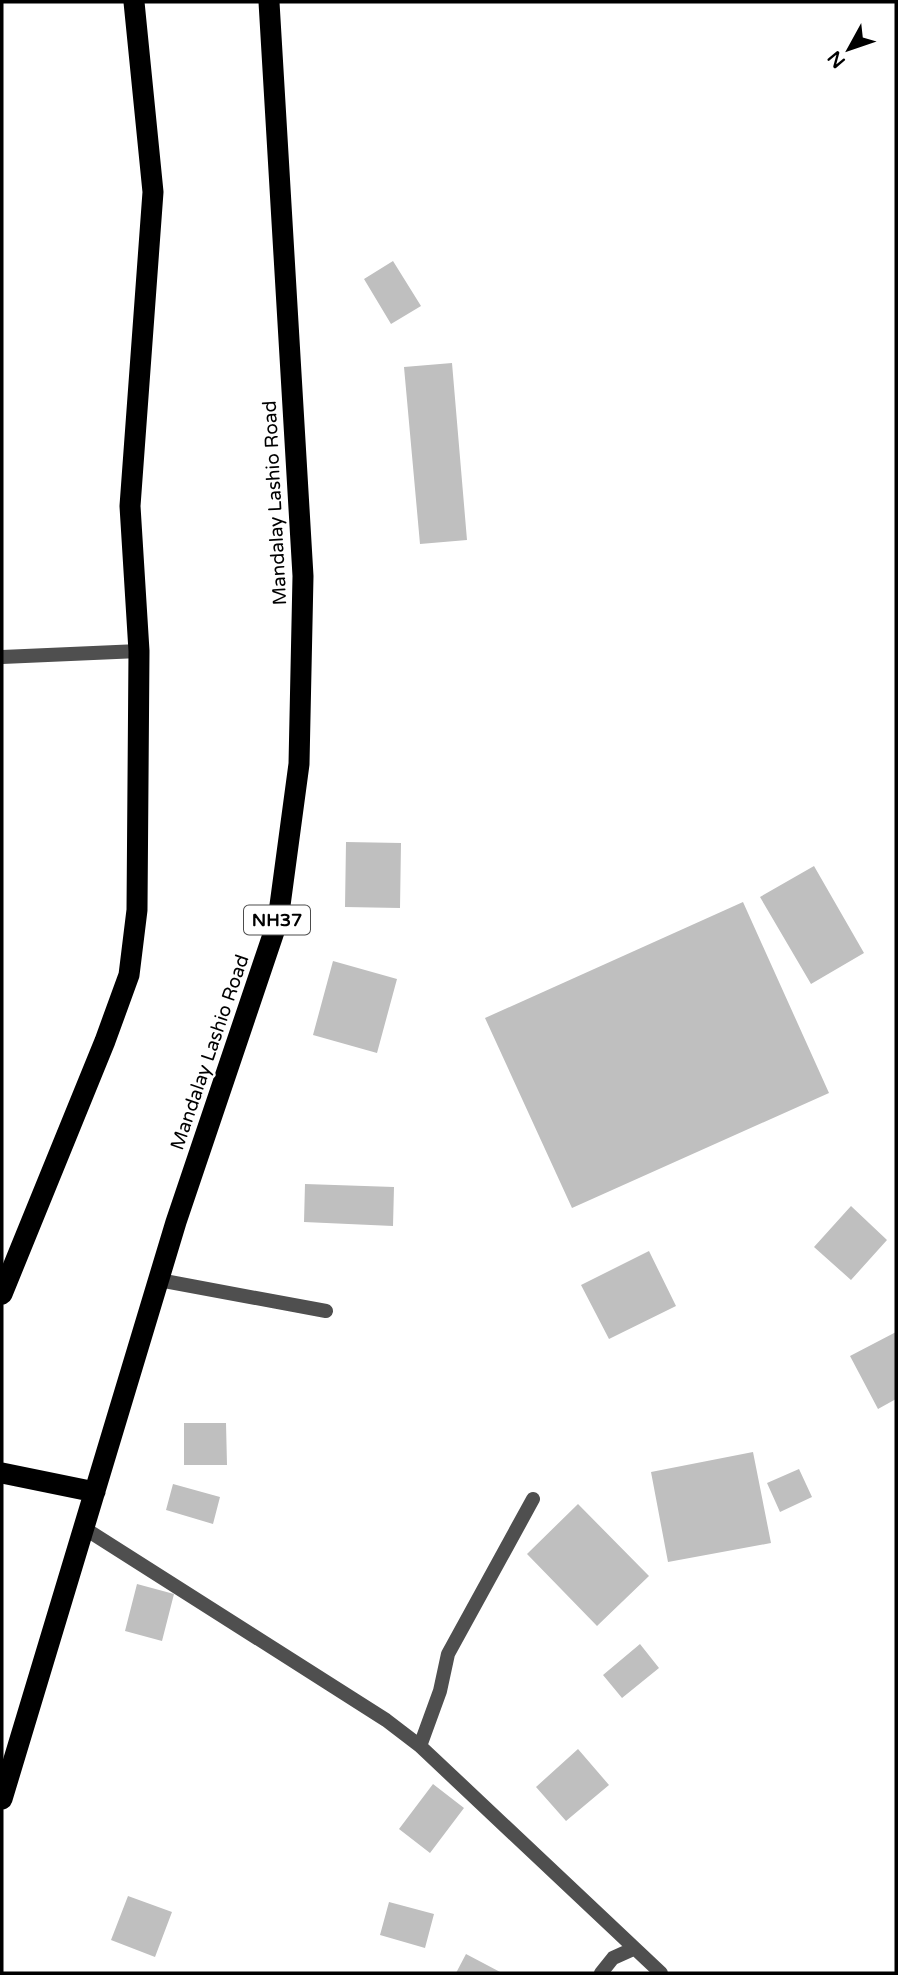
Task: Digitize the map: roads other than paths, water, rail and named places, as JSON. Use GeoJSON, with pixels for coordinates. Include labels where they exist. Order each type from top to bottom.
{"type":"FeatureCollection","features":[{"type":"Feature","properties":{"kind":"highway"},"geometry":{"type":"LineString","coordinates":[[2,1294],[105,1041],[129,975],[137,910],[139,651],[130,506],[153,192],[134,2]]}},
{"type":"Feature","properties":{"kind":"highway","name":"Mandalay Lashio Road"},"geometry":{"type":"LineString","coordinates":[[2,1799],[176,1222],[278,920],[299,764],[303,576],[268,2]]}},
{"type":"Feature","properties":{"kind":"highway"},"geometry":{"type":"LineString","coordinates":[[2,1473],[95,1492]]}},
{"type":"Feature","properties":{"kind":"street"},"geometry":{"type":"LineString","coordinates":[[2,657],[139,651]]}},
{"type":"Feature","properties":{"kind":"street"},"geometry":{"type":"LineString","coordinates":[[159,1280],[326,1311]]}},
{"type":"Feature","properties":{"kind":"street"},"geometry":{"type":"LineString","coordinates":[[420,1746],[440,1691],[447,1654],[533,1499]]}},
{"type":"Feature","properties":{"kind":"street"},"geometry":{"type":"LineString","coordinates":[[84,1528],[386,1720],[420,1746],[661,1973]]}},
{"type":"Feature","properties":{"kind":"street"},"geometry":{"type":"LineString","coordinates":[[601,1973],[613,1958],[633,1949]]}}]}
